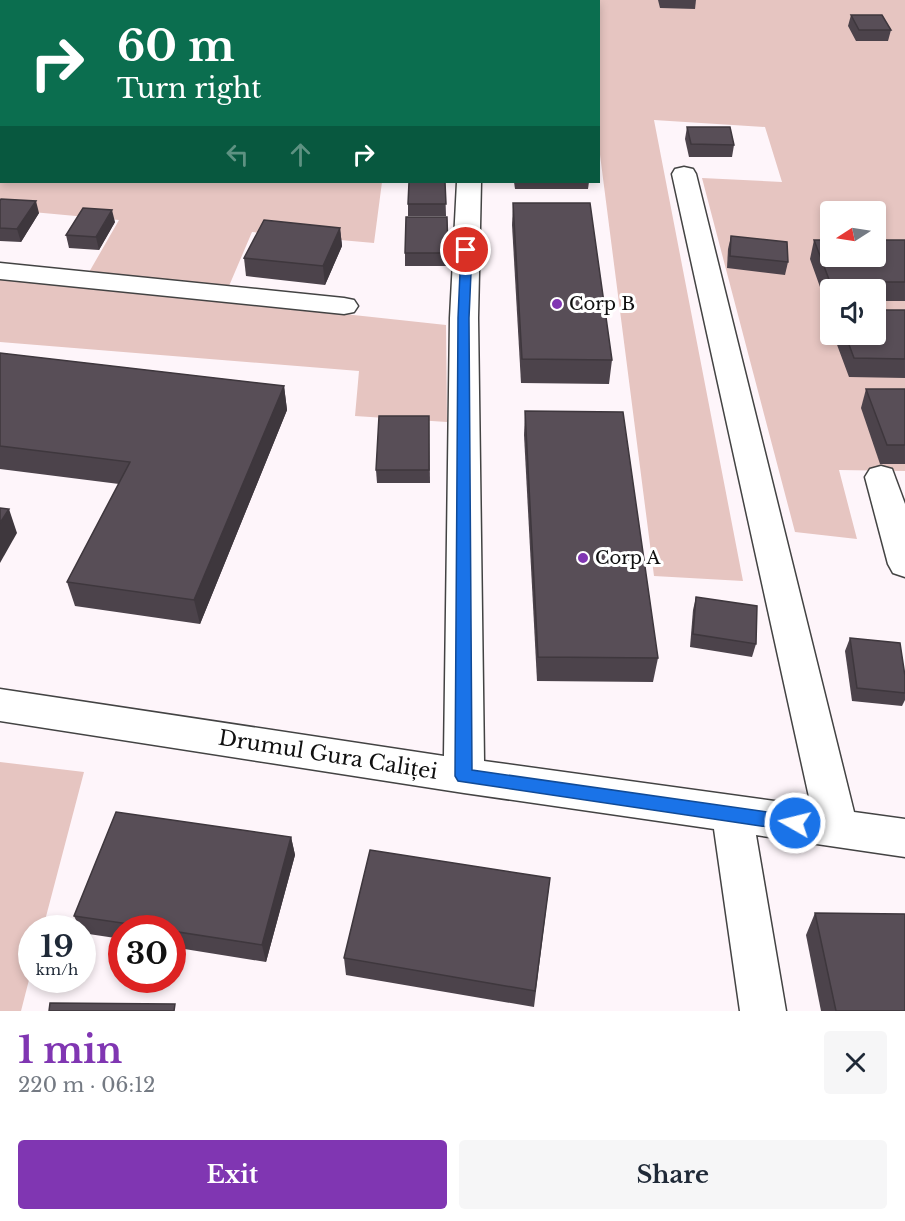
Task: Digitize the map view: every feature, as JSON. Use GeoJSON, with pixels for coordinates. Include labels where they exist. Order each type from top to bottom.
{"type":"FeatureCollection","features":[{"type":"Feature","properties":{"kind":"street"},"geometry":{"type":"LineString","coordinates":[[684,174],[837,830]]}},
{"type":"Feature","properties":{"kind":"street"},"geometry":{"type":"LineString","coordinates":[[464,776],[464,318],[469,183]]}},
{"type":"Feature","properties":{"kind":"street"},"geometry":{"type":"LineString","coordinates":[[0,271],[344,306]]}},
{"type":"Feature","properties":{"kind":"street"},"geometry":{"type":"LineString","coordinates":[[880,477],[904,556]]}},
{"type":"Feature","properties":{"kind":"street","name":"Drumul Gura Caliței"},"geometry":{"type":"LineString","coordinates":[[0,705],[464,776],[905,838]]}},
{"type":"Feature","properties":{"kind":"street"},"geometry":{"type":"LineString","coordinates":[[732,814],[763,1011]]}},
{"type":"Feature","properties":{"kind":"shaded area"},"geometry":{"type":"Polygon","coordinates":[[[600,0],[905,0],[905,471],[839,470],[857,539],[795,532],[702,178],[782,182],[765,127],[654,120],[743,581],[654,576],[600,155],[600,0]]]}},
{"type":"Feature","properties":{"kind":"shaded area"},"geometry":{"type":"Polygon","coordinates":[[[0,183],[382,183],[374,243],[252,232],[229,286],[88,274],[119,220],[0,209],[0,183]]]}},
{"type":"Feature","properties":{"kind":"shaded area"},"geometry":{"type":"Polygon","coordinates":[[[0,277],[446,325],[447,422],[355,416],[359,371],[0,342],[0,277]]]}},
{"type":"Feature","properties":{"kind":"shaded area"},"geometry":{"type":"Polygon","coordinates":[[[0,762],[84,772],[46,915],[18,915],[18,993],[26,993],[21,1011],[0,1011],[0,762]]]}},
{"type":"Feature","properties":{"kind":"building"},"geometry":{"type":"Polygon","coordinates":[[[851,15],[882,15],[891,30],[859,30],[851,15]]]}},
{"type":"Feature","properties":{"kind":"building"},"geometry":{"type":"Polygon","coordinates":[[[687,127],[730,127],[734,145],[691,144],[687,127]]]}},
{"type":"Feature","properties":{"kind":"building"},"geometry":{"type":"Polygon","coordinates":[[[409,183],[445,183],[446,204],[408,204],[409,183]]]}},
{"type":"Feature","properties":{"kind":"building"},"geometry":{"type":"Polygon","coordinates":[[[1,199],[36,201],[17,229],[0,228],[1,199]]]}},
{"type":"Feature","properties":{"kind":"building","name":"Corp B"},"geometry":{"type":"Polygon","coordinates":[[[513,203],[590,203],[612,360],[522,359],[513,203]]]}},
{"type":"Feature","properties":{"kind":"building"},"geometry":{"type":"Polygon","coordinates":[[[83,208],[112,210],[96,237],[66,235],[83,208]]]}},
{"type":"Feature","properties":{"kind":"building"},"geometry":{"type":"Polygon","coordinates":[[[406,217],[447,217],[448,253],[405,253],[406,217]]]}},
{"type":"Feature","properties":{"kind":"building"},"geometry":{"type":"Polygon","coordinates":[[[264,220],[340,228],[323,266],[244,258],[264,220]]]}},
{"type":"Feature","properties":{"kind":"building"},"geometry":{"type":"Polygon","coordinates":[[[731,236],[787,242],[788,262],[730,256],[731,236]]]}},
{"type":"Feature","properties":{"kind":"building"},"geometry":{"type":"Polygon","coordinates":[[[814,240],[820,240],[820,256],[814,240]]]}},
{"type":"Feature","properties":{"kind":"building"},"geometry":{"type":"Polygon","coordinates":[[[886,240],[905,240],[905,282],[886,282],[886,279],[829,279],[824,267],[886,267],[886,240]]]}},
{"type":"Feature","properties":{"kind":"building"},"geometry":{"type":"Polygon","coordinates":[[[886,310],[905,310],[905,359],[854,358],[849,345],[886,345],[886,310]]]}},
{"type":"Feature","properties":{"kind":"building"},"geometry":{"type":"Polygon","coordinates":[[[0,353],[284,386],[194,600],[67,582],[130,462],[0,446],[0,353]]]}},
{"type":"Feature","properties":{"kind":"building"},"geometry":{"type":"Polygon","coordinates":[[[866,389],[905,389],[905,445],[887,445],[866,389]]]}},
{"type":"Feature","properties":{"kind":"building","name":"Corp A"},"geometry":{"type":"Polygon","coordinates":[[[525,411],[623,412],[658,658],[538,657],[525,411]]]}},
{"type":"Feature","properties":{"kind":"building"},"geometry":{"type":"Polygon","coordinates":[[[379,416],[429,416],[429,470],[376,470],[379,416]]]}},
{"type":"Feature","properties":{"kind":"building"},"geometry":{"type":"Polygon","coordinates":[[[0,508],[9,509],[0,523],[0,508]]]}},
{"type":"Feature","properties":{"kind":"building"},"geometry":{"type":"Polygon","coordinates":[[[696,597],[757,606],[756,644],[693,634],[696,597]]]}},
{"type":"Feature","properties":{"kind":"building"},"geometry":{"type":"Polygon","coordinates":[[[850,638],[900,643],[905,693],[857,688],[850,638]]]}},
{"type":"Feature","properties":{"kind":"building"},"geometry":{"type":"Polygon","coordinates":[[[116,812],[291,837],[262,945],[186,933],[186,915],[108,915],[108,921],[96,919],[96,915],[74,915],[116,812]]]}},
{"type":"Feature","properties":{"kind":"building"},"geometry":{"type":"Polygon","coordinates":[[[370,850],[550,878],[535,991],[344,958],[370,850]]]}},
{"type":"Feature","properties":{"kind":"building"},"geometry":{"type":"Polygon","coordinates":[[[815,913],[905,914],[905,1011],[836,1011],[815,913]]]}},
{"type":"Feature","properties":{"kind":"building"},"geometry":{"type":"Polygon","coordinates":[[[50,1003],[175,1004],[174,1011],[49,1011],[50,1003]]]}},
{"type":"Feature","properties":{"kind":"place","name":"Corp B"},"geometry":{"type":"Point","coordinates":[557,304]}},
{"type":"Feature","properties":{"kind":"place","name":"Corp A"},"geometry":{"type":"Point","coordinates":[583,558]}},
{"type":"Feature","properties":{"kind":"route"},"geometry":{"type":"LineString","coordinates":[[466,250],[464,776],[795,823]]}}]}
